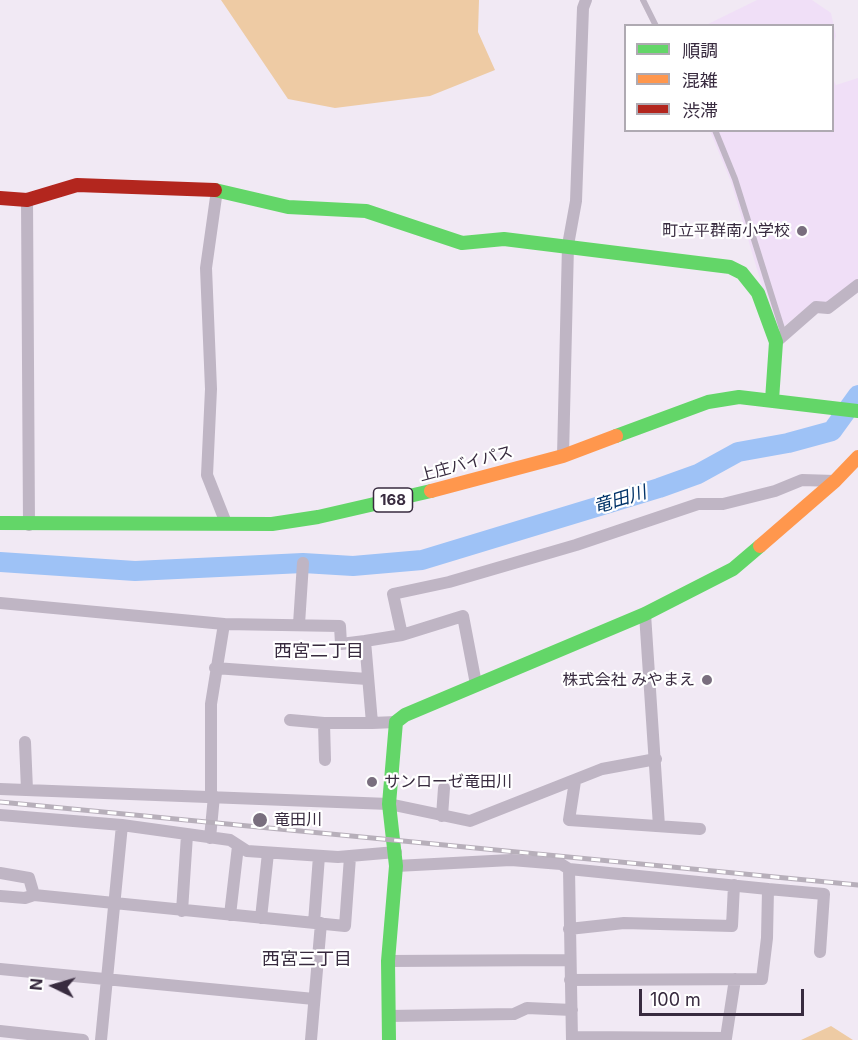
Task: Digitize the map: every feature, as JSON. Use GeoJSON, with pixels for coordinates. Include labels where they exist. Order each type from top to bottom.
{"type":"FeatureCollection","features":[{"type":"Feature","properties":{"kind":"main road"},"geometry":{"type":"LineString","coordinates":[[0,198],[27,200],[77,185],[217,190],[288,207],[366,211],[462,243],[504,239],[568,245],[606,252],[662,256],[730,267],[742,273],[758,293],[780,339],[772,399]]}},
{"type":"Feature","properties":{"kind":"main road","name":"上庄バイパス"},"geometry":{"type":"LineString","coordinates":[[0,523],[29,525],[272,524],[318,517],[444,488],[563,456],[708,402],[739,397],[772,399],[858,411]]}},
{"type":"Feature","properties":{"kind":"main road"},"geometry":{"type":"LineString","coordinates":[[389,1040],[388,961],[396,859],[389,804],[396,722],[476,684],[645,614],[733,569],[835,481],[858,457]]}},
{"type":"Feature","properties":{"kind":"street"},"geometry":{"type":"LineString","coordinates":[[563,456],[568,245],[576,201],[583,8],[586,0]]}},
{"type":"Feature","properties":{"kind":"street"},"geometry":{"type":"LineString","coordinates":[[217,190],[206,268],[211,389],[207,475],[226,523]]}},
{"type":"Feature","properties":{"kind":"street"},"geometry":{"type":"LineString","coordinates":[[27,200],[29,525]]}},
{"type":"Feature","properties":{"kind":"street"},"geometry":{"type":"LineString","coordinates":[[780,339],[816,307],[828,308],[858,285]]}},
{"type":"Feature","properties":{"kind":"street"},"geometry":{"type":"LineString","coordinates":[[402,635],[393,594],[449,582],[576,545],[698,504],[723,504],[775,491],[802,480],[835,481]]}},
{"type":"Feature","properties":{"kind":"street"},"geometry":{"type":"LineString","coordinates":[[299,624],[303,563]]}},
{"type":"Feature","properties":{"kind":"street"},"geometry":{"type":"LineString","coordinates":[[0,603],[224,624],[340,626],[341,644],[402,635],[463,616],[476,684]]}},
{"type":"Feature","properties":{"kind":"street"},"geometry":{"type":"LineString","coordinates":[[645,614],[659,826]]}},
{"type":"Feature","properties":{"kind":"street"},"geometry":{"type":"LineString","coordinates":[[210,838],[213,796],[211,704],[215,668],[224,624]]}},
{"type":"Feature","properties":{"kind":"street"},"geometry":{"type":"LineString","coordinates":[[365,641],[372,723]]}},
{"type":"Feature","properties":{"kind":"street"},"geometry":{"type":"LineString","coordinates":[[215,668],[367,679]]}},
{"type":"Feature","properties":{"kind":"street"},"geometry":{"type":"LineString","coordinates":[[290,720],[324,723],[396,722]]}},
{"type":"Feature","properties":{"kind":"street"},"geometry":{"type":"LineString","coordinates":[[324,723],[325,760]]}},
{"type":"Feature","properties":{"kind":"street"},"geometry":{"type":"LineString","coordinates":[[25,742],[27,790]]}},
{"type":"Feature","properties":{"kind":"street"},"geometry":{"type":"LineString","coordinates":[[0,789],[389,804],[470,821],[602,769],[656,759]]}},
{"type":"Feature","properties":{"kind":"street"},"geometry":{"type":"LineString","coordinates":[[575,781],[569,820],[700,829]]}},
{"type":"Feature","properties":{"kind":"street"},"geometry":{"type":"LineString","coordinates":[[442,816],[444,788]]}},
{"type":"Feature","properties":{"kind":"street"},"geometry":{"type":"LineString","coordinates":[[0,815],[122,825],[230,840],[247,851],[350,857],[357,853],[396,859],[511,860],[561,864],[569,869],[824,894],[820,952]]}},
{"type":"Feature","properties":{"kind":"street"},"geometry":{"type":"LineString","coordinates":[[101,1040],[122,825]]}},
{"type":"Feature","properties":{"kind":"street"},"geometry":{"type":"LineString","coordinates":[[182,911],[187,835]]}},
{"type":"Feature","properties":{"kind":"street"},"geometry":{"type":"LineString","coordinates":[[230,915],[238,846]]}},
{"type":"Feature","properties":{"kind":"street"},"geometry":{"type":"LineString","coordinates":[[261,918],[268,853]]}},
{"type":"Feature","properties":{"kind":"street"},"geometry":{"type":"LineString","coordinates":[[311,1040],[319,856]]}},
{"type":"Feature","properties":{"kind":"street"},"geometry":{"type":"LineString","coordinates":[[0,896],[25,898],[34,895],[345,926],[350,857]]}},
{"type":"Feature","properties":{"kind":"street"},"geometry":{"type":"LineString","coordinates":[[569,869],[572,1039],[726,1038],[735,979]]}},
{"type":"Feature","properties":{"kind":"street"},"geometry":{"type":"LineString","coordinates":[[0,873],[29,878],[34,895]]}},
{"type":"Feature","properties":{"kind":"street"},"geometry":{"type":"LineString","coordinates":[[569,929],[624,923],[732,926],[734,885]]}},
{"type":"Feature","properties":{"kind":"street"},"geometry":{"type":"LineString","coordinates":[[570,980],[762,979],[767,938],[768,889]]}},
{"type":"Feature","properties":{"kind":"street"},"geometry":{"type":"LineString","coordinates":[[388,961],[569,960]]}},
{"type":"Feature","properties":{"kind":"street"},"geometry":{"type":"LineString","coordinates":[[0,969],[314,999]]}},
{"type":"Feature","properties":{"kind":"street"},"geometry":{"type":"LineString","coordinates":[[389,1016],[514,1014],[527,1008],[572,1010]]}},
{"type":"Feature","properties":{"kind":"street"},"geometry":{"type":"LineString","coordinates":[[0,1031],[83,1040]]}},
{"type":"Feature","properties":{"kind":"lane"},"geometry":{"type":"LineString","coordinates":[[643,0],[655,24]]}},
{"type":"Feature","properties":{"kind":"lane"},"geometry":{"type":"LineString","coordinates":[[716,132],[735,179],[780,339]]}},
{"type":"Feature","properties":{"kind":"shaded area"},"geometry":{"type":"Polygon","coordinates":[[[221,0],[479,0],[478,32],[495,70],[430,96],[335,108],[288,99],[221,0]]]}},
{"type":"Feature","properties":{"kind":"shaded area"},"geometry":{"type":"Polygon","coordinates":[[[757,0],[812,0],[831,13],[833,24],[708,24],[757,0]]]}},
{"type":"Feature","properties":{"kind":"shaded area","name":"町立平群南小学校"},"geometry":{"type":"Polygon","coordinates":[[[858,78],[858,280],[829,303],[815,301],[776,333],[731,182],[710,132],[834,132],[834,81],[836,85],[858,78]]]}},
{"type":"Feature","properties":{"kind":"shaded area"},"geometry":{"type":"Polygon","coordinates":[[[831,1026],[853,1040],[801,1040],[831,1026]]]}},
{"type":"Feature","properties":{"kind":"waterway","name":"竜田川"},"geometry":{"type":"LineString","coordinates":[[0,562],[135,571],[303,563],[353,566],[422,560],[659,488],[698,474],[738,452],[788,443],[832,431],[858,395]]}},
{"type":"Feature","properties":{"kind":"railway"},"geometry":{"type":"LineString","coordinates":[[0,802],[858,885]]}},
{"type":"Feature","properties":{"kind":"traffic: fast"},"geometry":{"type":"LineString","coordinates":[[215,190],[288,207],[366,211],[462,243],[504,239],[730,267],[742,273],[758,293],[776,342],[772,400]]}},
{"type":"Feature","properties":{"kind":"traffic: fast"},"geometry":{"type":"LineString","coordinates":[[616,436],[708,402],[739,397],[858,411]]}},
{"type":"Feature","properties":{"kind":"traffic: fast"},"geometry":{"type":"LineString","coordinates":[[0,523],[272,524],[318,517],[431,491]]}},
{"type":"Feature","properties":{"kind":"traffic: fast"},"geometry":{"type":"LineString","coordinates":[[389,1040],[388,961],[396,866],[389,804],[396,722],[405,715],[645,614],[733,569],[760,546]]}},
{"type":"Feature","properties":{"kind":"traffic: slow"},"geometry":{"type":"LineString","coordinates":[[431,491],[563,456],[616,436]]}},
{"type":"Feature","properties":{"kind":"traffic: slow"},"geometry":{"type":"LineString","coordinates":[[760,546],[835,481],[858,457]]}},
{"type":"Feature","properties":{"kind":"traffic: jam"},"geometry":{"type":"LineString","coordinates":[[0,198],[27,200],[77,185],[215,190]]}},
{"type":"Feature","properties":{"kind":"place","name":"町立平群南小学校"},"geometry":{"type":"Point","coordinates":[802,231]}},
{"type":"Feature","properties":{"kind":"place","name":"株式会社 みやまえ"},"geometry":{"type":"Point","coordinates":[707,680]}},
{"type":"Feature","properties":{"kind":"place","name":"サンローゼ竜田川"},"geometry":{"type":"Point","coordinates":[372,782]}},
{"type":"Feature","properties":{"kind":"place","name":"竜田川"},"geometry":{"type":"Point","coordinates":[260,820]}},
{"type":"Feature","properties":{"kind":"district","name":"西宮二丁目"},"geometry":{"type":"Point","coordinates":[319,652]}},
{"type":"Feature","properties":{"kind":"district","name":"西宮三丁目"},"geometry":{"type":"Point","coordinates":[307,960]}}]}
